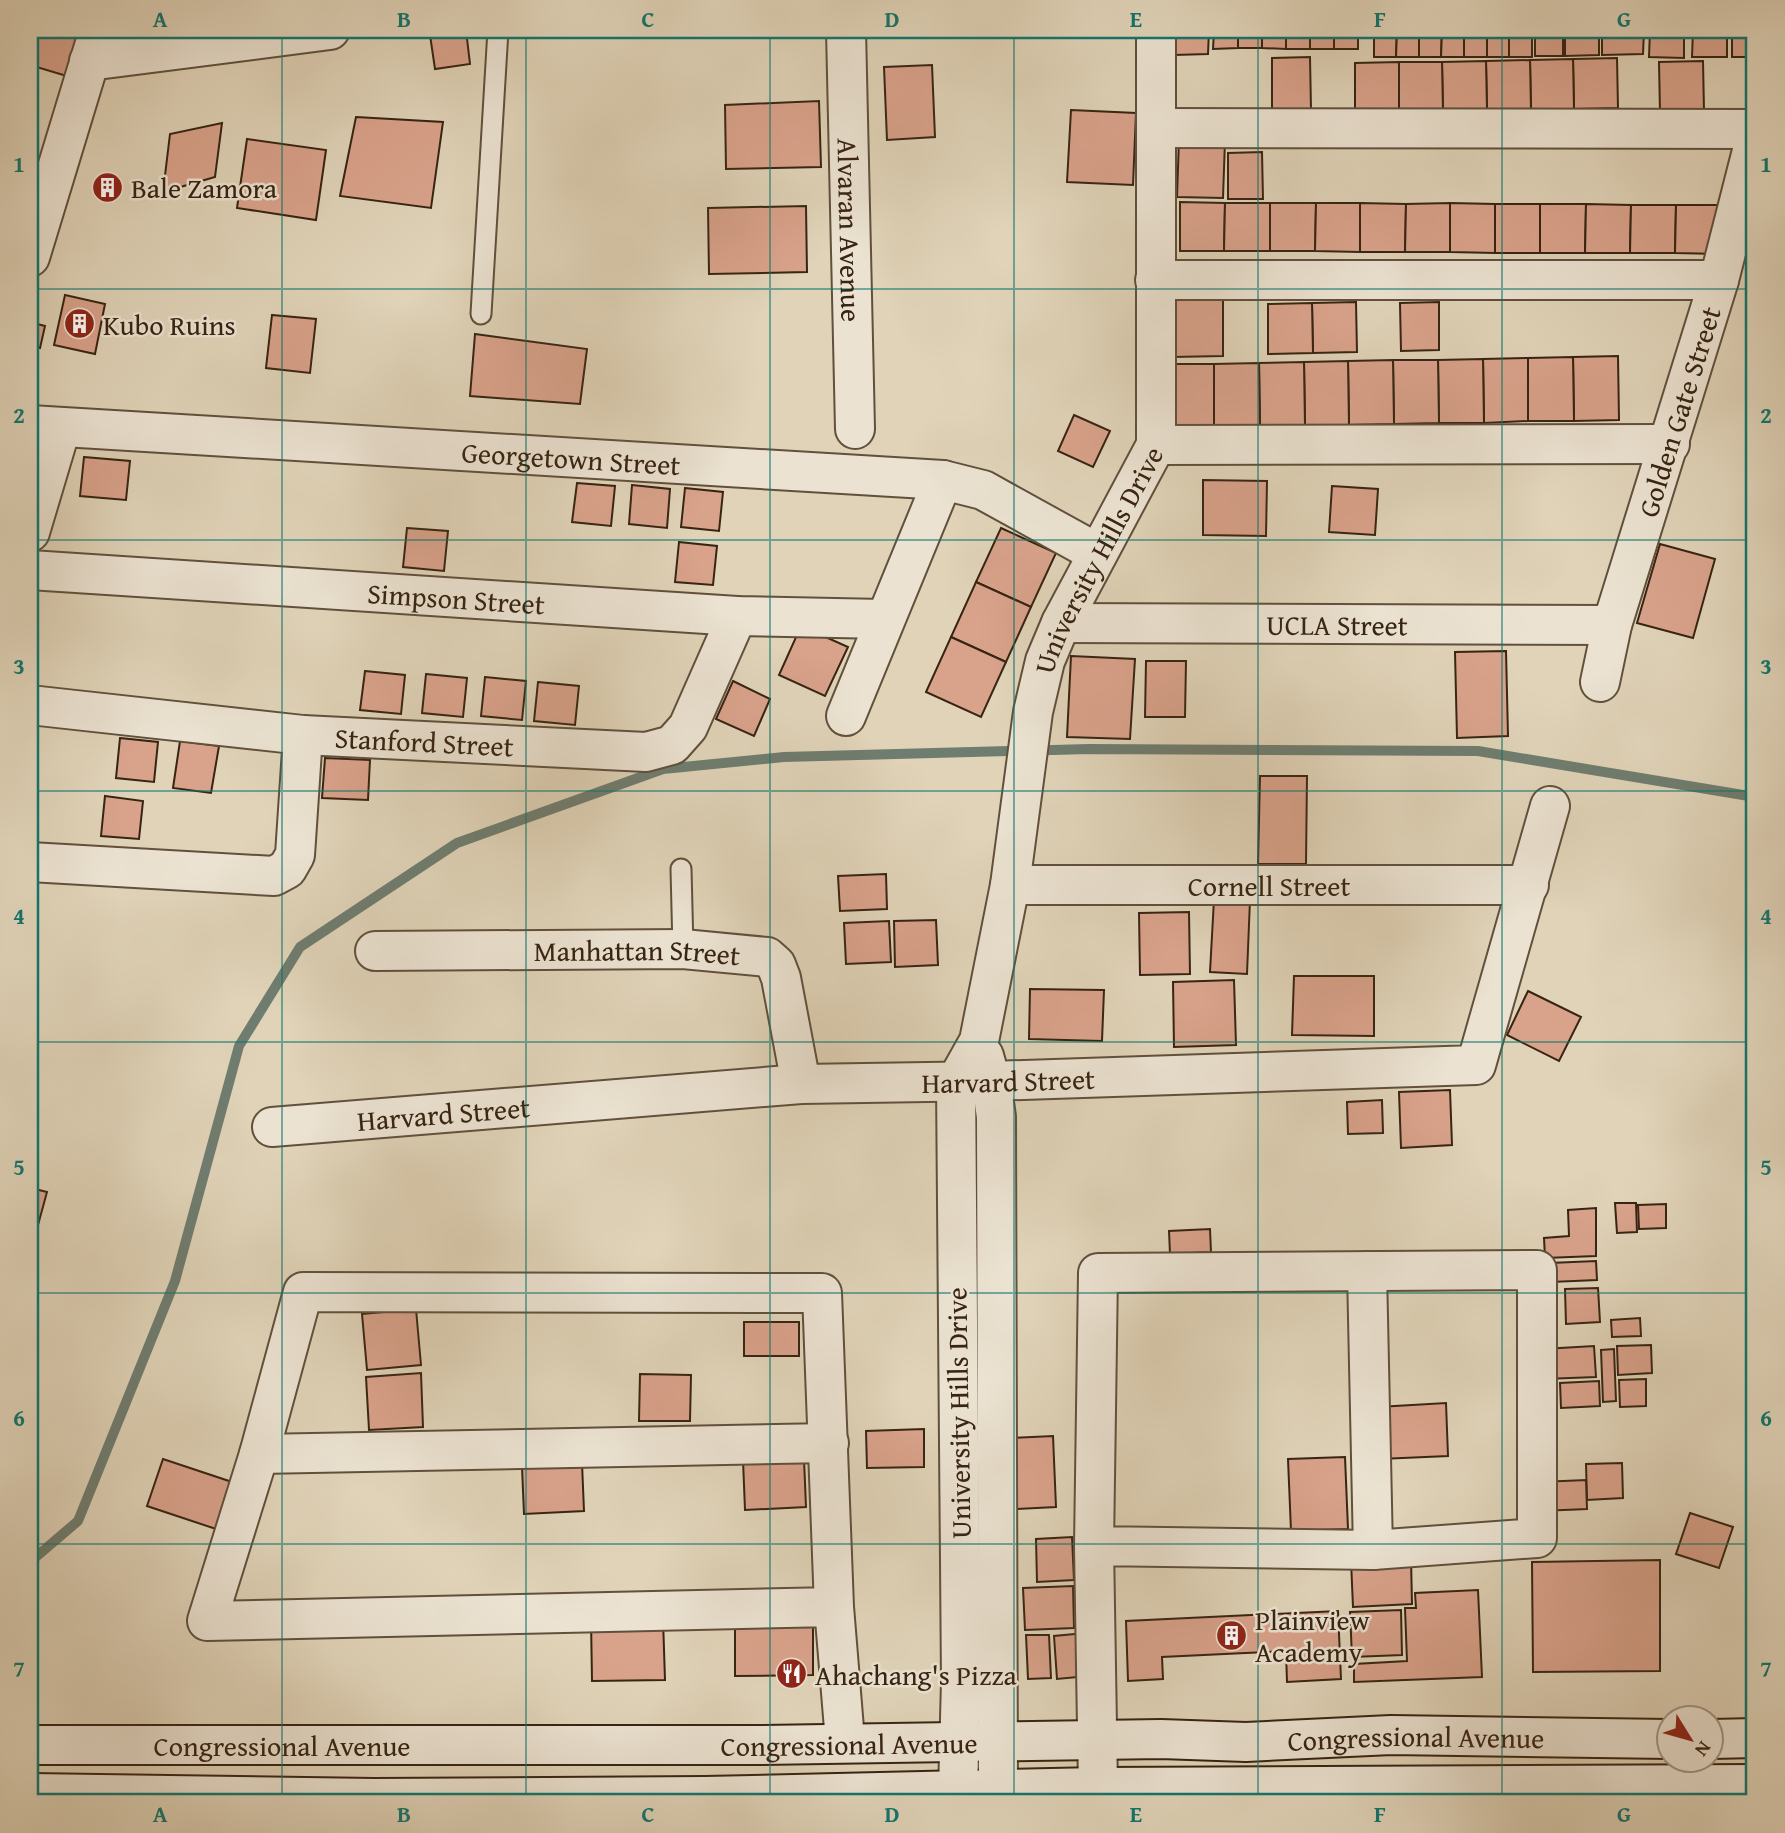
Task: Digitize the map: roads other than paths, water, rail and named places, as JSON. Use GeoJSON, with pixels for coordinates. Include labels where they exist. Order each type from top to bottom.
{"type":"FeatureCollection","features":[{"type":"Feature","properties":{"kind":"street"},"geometry":{"type":"LineString","coordinates":[[32,246],[94,45],[330,30]]}},
{"type":"Feature","properties":{"kind":"street","name":"Alvaran Avenue"},"geometry":{"type":"LineString","coordinates":[[846,30],[855,429]]}},
{"type":"Feature","properties":{"kind":"street","name":"University Hills Drive"},"geometry":{"type":"LineString","coordinates":[[958,1791],[974,1081],[979,1041],[1010,885],[1033,712],[1045,661],[1061,622],[1156,445],[1156,30]]}},
{"type":"Feature","properties":{"kind":"street"},"geometry":{"type":"LineString","coordinates":[[1157,128],[1755,129]]}},
{"type":"Feature","properties":{"kind":"street","name":"Golden Gate Street"},"geometry":{"type":"LineString","coordinates":[[1600,682],[1612,625],[1719,280],[1755,139]]}},
{"type":"Feature","properties":{"kind":"street"},"geometry":{"type":"LineString","coordinates":[[1155,280],[1719,280]]}},
{"type":"Feature","properties":{"kind":"street"},"geometry":{"type":"LineString","coordinates":[[30,532],[46,426]]}},
{"type":"Feature","properties":{"kind":"street","name":"Georgetown Street"},"geometry":{"type":"LineString","coordinates":[[46,426],[943,480],[984,490],[1097,553]]}},
{"type":"Feature","properties":{"kind":"street"},"geometry":{"type":"LineString","coordinates":[[1156,445],[1670,444]]}},
{"type":"Feature","properties":{"kind":"street"},"geometry":{"type":"LineString","coordinates":[[846,716],[943,480]]}},
{"type":"Feature","properties":{"kind":"street","name":"Simpson Street"},"geometry":{"type":"LineString","coordinates":[[30,570],[737,616],[884,619]]}},
{"type":"Feature","properties":{"kind":"street","name":"Stanford Street"},"geometry":{"type":"LineString","coordinates":[[30,705],[303,735],[646,752],[672,745],[688,727],[737,616]]}},
{"type":"Feature","properties":{"kind":"street","name":"UCLA Street"},"geometry":{"type":"LineString","coordinates":[[1061,622],[1612,625]]}},
{"type":"Feature","properties":{"kind":"street"},"geometry":{"type":"LineString","coordinates":[[30,862],[274,876],[287,869],[295,855],[303,735]]}},
{"type":"Feature","properties":{"kind":"street","name":"Harvard Street"},"geometry":{"type":"LineString","coordinates":[[272,1127],[800,1084],[1476,1065],[1550,806]]}},
{"type":"Feature","properties":{"kind":"street","name":"Cornell Street"},"geometry":{"type":"LineString","coordinates":[[1010,885],[1529,885]]}},
{"type":"Feature","properties":{"kind":"street","name":"Manhattan Street"},"geometry":{"type":"LineString","coordinates":[[375,951],[683,949],[768,957],[776,965],[800,1084]]}},
{"type":"Feature","properties":{"kind":"street","name":"University Hills Drive"},"geometry":{"type":"LineString","coordinates":[[974,1081],[996,1130],[1000,1741],[998,1790]]}},
{"type":"Feature","properties":{"kind":"street"},"geometry":{"type":"LineString","coordinates":[[1094,1546],[1373,1549],[1537,1538],[1537,1270],[1098,1273],[1094,1546],[1095,1742],[1098,1787]]}},
{"type":"Feature","properties":{"kind":"street"},"geometry":{"type":"LineString","coordinates":[[1367,1271],[1373,1549]]}},
{"type":"Feature","properties":{"kind":"street"},"geometry":{"type":"LineString","coordinates":[[834,1607],[207,1621],[259,1454],[303,1293],[822,1293],[834,1607],[845,1741]]}},
{"type":"Feature","properties":{"kind":"street"},"geometry":{"type":"LineString","coordinates":[[259,1454],[829,1443]]}},
{"type":"Feature","properties":{"kind":"street"},"geometry":{"type":"LineString","coordinates":[[1391,1735],[1391,1795]]}},
{"type":"Feature","properties":{"kind":"street","name":"Congressional Avenue"},"geometry":{"type":"LineString","coordinates":[[30,1745],[756,1745],[845,1741],[1095,1742],[1161,1739],[1246,1742],[1391,1735],[1656,1739]]}},
{"type":"Feature","properties":{"kind":"street"},"geometry":{"type":"LineString","coordinates":[[1726,1739],[1755,1738]]}},
{"type":"Feature","properties":{"kind":"street"},"geometry":{"type":"LineString","coordinates":[[756,1745],[758,1799]]}},
{"type":"Feature","properties":{"kind":"street","name":"Congressional Avenue"},"geometry":{"type":"LineString","coordinates":[[30,1794],[758,1799],[1098,1787],[1391,1795],[1755,1784]]}},
{"type":"Feature","properties":{"kind":"lane"},"geometry":{"type":"LineString","coordinates":[[481,314],[498,30]]}},
{"type":"Feature","properties":{"kind":"lane"},"geometry":{"type":"LineString","coordinates":[[681,869],[683,949]]}},
{"type":"Feature","properties":{"kind":"waterway"},"geometry":{"type":"LineString","coordinates":[[30,1562],[78,1521],[175,1281],[239,1046],[300,947],[457,843],[663,769],[784,757],[1089,749],[1478,751],[1755,797]]}},
{"type":"Feature","properties":{"kind":"place","name":"Bale Zamora"},"geometry":{"type":"Point","coordinates":[108,187]}},
{"type":"Feature","properties":{"kind":"place","name":"Kubo Ruins"},"geometry":{"type":"Point","coordinates":[80,324]}},
{"type":"Feature","properties":{"kind":"place","name":"Plainview Academy"},"geometry":{"type":"Point","coordinates":[1232,1635]}},
{"type":"Feature","properties":{"kind":"place","name":"Ahachang's Pizza"},"geometry":{"type":"Point","coordinates":[792,1674]}}]}
